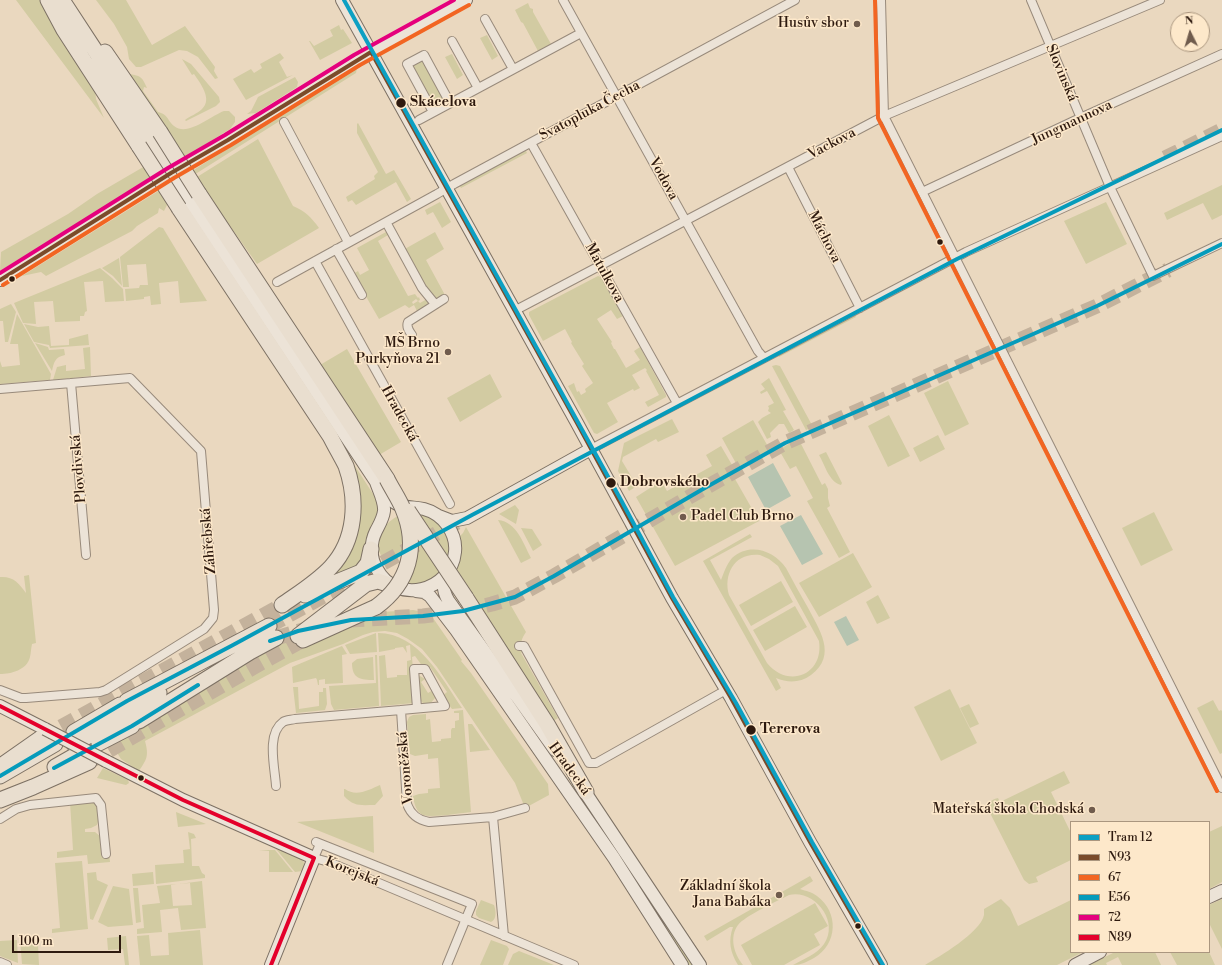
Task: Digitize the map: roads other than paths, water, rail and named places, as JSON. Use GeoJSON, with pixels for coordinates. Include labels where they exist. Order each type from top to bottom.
{"type":"FeatureCollection","features":[{"type":"Feature","properties":{"kind":"highway"},"geometry":{"type":"LineString","coordinates":[[50,0],[92,59],[110,80],[171,173]]}},
{"type":"Feature","properties":{"kind":"highway"},"geometry":{"type":"LineString","coordinates":[[50,0],[64,30],[341,455],[350,479],[353,504],[353,519],[347,541],[336,560],[320,576],[282,605],[356,575],[365,568],[368,563],[371,549]]}},
{"type":"Feature","properties":{"kind":"highway"},"geometry":{"type":"LineString","coordinates":[[62,0],[98,55],[110,80]]}},
{"type":"Feature","properties":{"kind":"highway"},"geometry":{"type":"LineString","coordinates":[[67,0],[84,20],[160,132],[381,481],[404,514],[409,528],[410,551],[407,566],[393,593],[376,608],[301,638],[366,584],[378,581],[393,586]]}},
{"type":"Feature","properties":{"kind":"highway"},"geometry":{"type":"LineString","coordinates":[[381,481],[466,598],[547,724],[586,792]]}},
{"type":"Feature","properties":{"kind":"highway"},"geometry":{"type":"LineString","coordinates":[[0,799],[33,787],[78,748],[129,713],[185,676],[203,660],[273,632],[250,652],[213,675],[129,713],[99,743]]}},
{"type":"Feature","properties":{"kind":"highway"},"geometry":{"type":"LineString","coordinates":[[0,767],[47,737]]}},
{"type":"Feature","properties":{"kind":"highway"},"geometry":{"type":"LineString","coordinates":[[0,776],[47,737]]}},
{"type":"Feature","properties":{"kind":"street"},"geometry":{"type":"LineString","coordinates":[[342,0],[672,598],[726,690],[810,842],[881,965]]}},
{"type":"Feature","properties":{"kind":"street"},"geometry":{"type":"LineString","coordinates":[[0,280],[171,173],[228,140],[371,52],[453,3],[466,0]]}},
{"type":"Feature","properties":{"kind":"street","name":"Vodova"},"geometry":{"type":"LineString","coordinates":[[563,0],[758,351],[764,358]]}},
{"type":"Feature","properties":{"kind":"street","name":"Svatopluka Čecha"},"geometry":{"type":"LineString","coordinates":[[277,282],[446,188],[795,0]]}},
{"type":"Feature","properties":{"kind":"street"},"geometry":{"type":"LineString","coordinates":[[882,0],[884,116],[1222,788]]}},
{"type":"Feature","properties":{"kind":"street","name":"Vackova"},"geometry":{"type":"LineString","coordinates":[[514,311],[884,116],[1160,0]]}},
{"type":"Feature","properties":{"kind":"street","name":"Slovinská"},"geometry":{"type":"LineString","coordinates":[[1033,1],[1050,46],[1110,187],[1153,276],[1222,243]]}},
{"type":"Feature","properties":{"kind":"street"},"geometry":{"type":"LineString","coordinates":[[485,19],[513,70]]}},
{"type":"Feature","properties":{"kind":"street"},"geometry":{"type":"LineString","coordinates":[[420,120],[581,33]]}},
{"type":"Feature","properties":{"kind":"street"},"geometry":{"type":"LineString","coordinates":[[452,41],[478,88]]}},
{"type":"Feature","properties":{"kind":"street","name":"Jungmannova"},"geometry":{"type":"LineString","coordinates":[[922,192],[1222,54]]}},
{"type":"Feature","properties":{"kind":"street"},"geometry":{"type":"LineString","coordinates":[[434,112],[408,64],[424,55],[450,103]]}},
{"type":"Feature","properties":{"kind":"street"},"geometry":{"type":"LineString","coordinates":[[284,122],[348,242]]}},
{"type":"Feature","properties":{"kind":"street"},"geometry":{"type":"LineString","coordinates":[[171,173],[394,502],[402,506],[426,510],[444,519],[452,521],[467,518],[677,403],[972,249],[1222,136]]}},
{"type":"Feature","properties":{"kind":"street","name":"Matulkova"},"geometry":{"type":"LineString","coordinates":[[531,142],[677,403]]}},
{"type":"Feature","properties":{"kind":"street","name":"Máchova"},"geometry":{"type":"LineString","coordinates":[[788,167],[860,308]]}},
{"type":"Feature","properties":{"kind":"street"},"geometry":{"type":"LineString","coordinates":[[386,222],[422,288],[435,304]]}},
{"type":"Feature","properties":{"kind":"street"},"geometry":{"type":"LineString","coordinates":[[336,248],[362,295]]}},
{"type":"Feature","properties":{"kind":"street","name":"Hradecká"},"geometry":{"type":"LineString","coordinates":[[315,261],[450,504]]}},
{"type":"Feature","properties":{"kind":"street"},"geometry":{"type":"LineString","coordinates":[[412,335],[408,328],[408,322],[435,304],[444,300]]}},
{"type":"Feature","properties":{"kind":"street","name":"Záhřebská"},"geometry":{"type":"LineString","coordinates":[[0,389],[130,378],[201,451],[214,610],[214,618],[204,629],[106,690],[62,696],[26,698],[21,698],[0,690]]}},
{"type":"Feature","properties":{"kind":"street","name":"Plovdivská"},"geometry":{"type":"LineString","coordinates":[[71,383],[86,555]]}},
{"type":"Feature","properties":{"kind":"street"},"geometry":{"type":"LineString","coordinates":[[381,481],[384,508],[374,535],[371,549],[372,559],[383,578],[393,586],[411,591],[423,590],[439,582],[446,574],[454,558],[455,538],[458,530],[467,518]]}},
{"type":"Feature","properties":{"kind":"street"},"geometry":{"type":"LineString","coordinates":[[378,526],[394,512],[401,509],[413,508]]}},
{"type":"Feature","properties":{"kind":"street"},"geometry":{"type":"LineString","coordinates":[[437,515],[449,528],[455,544]]}},
{"type":"Feature","properties":{"kind":"street","name":"Hradecká"},"geometry":{"type":"LineString","coordinates":[[446,574],[444,586],[448,600],[586,792],[700,965]]}},
{"type":"Feature","properties":{"kind":"street","name":"Hradecká"},"geometry":{"type":"LineString","coordinates":[[411,591],[424,592],[430,596],[456,630],[614,858],[682,965]]}},
{"type":"Feature","properties":{"kind":"street"},"geometry":{"type":"LineString","coordinates":[[519,646],[524,646],[589,763],[596,763],[726,690]]}},
{"type":"Feature","properties":{"kind":"street"},"geometry":{"type":"LineString","coordinates":[[276,786],[272,741],[275,731],[283,722],[295,719],[445,706],[425,669],[414,669],[417,708]]}},
{"type":"Feature","properties":{"kind":"street","name":"Korejská"},"geometry":{"type":"LineString","coordinates":[[0,706],[47,737],[78,748],[183,800],[314,858],[329,862],[574,965]]}},
{"type":"Feature","properties":{"kind":"street","name":"Voroněžská"},"geometry":{"type":"LineString","coordinates":[[401,710],[407,804],[410,812],[420,820],[429,822],[493,817],[525,808]]}},
{"type":"Feature","properties":{"kind":"street"},"geometry":{"type":"LineString","coordinates":[[0,819],[16,809],[30,805],[96,798],[101,805],[106,854]]}},
{"type":"Feature","properties":{"kind":"street"},"geometry":{"type":"LineString","coordinates":[[493,817],[504,936]]}},
{"type":"Feature","properties":{"kind":"street","name":"Korejská"},"geometry":{"type":"LineString","coordinates":[[314,858],[318,843],[472,904],[466,919]]}},
{"type":"Feature","properties":{"kind":"street"},"geometry":{"type":"LineString","coordinates":[[271,965],[314,858]]}},
{"type":"Feature","properties":{"kind":"street"},"geometry":{"type":"LineString","coordinates":[[1210,897],[1222,891]]}},
{"type":"Feature","properties":{"kind":"street"},"geometry":{"type":"LineString","coordinates":[[447,965],[466,919]]}},
{"type":"Feature","properties":{"kind":"street"},"geometry":{"type":"LineString","coordinates":[[1075,965],[1098,953]]}},
{"type":"Feature","properties":{"kind":"street"},"geometry":{"type":"LineString","coordinates":[[0,962],[7,965]]}},
{"type":"Feature","properties":{"kind":"tunnel"},"geometry":{"type":"LineString","coordinates":[[1165,158],[1222,130]]}},
{"type":"Feature","properties":{"kind":"tunnel"},"geometry":{"type":"LineString","coordinates":[[349,620],[423,616],[463,611],[515,597],[785,443],[1097,306],[1168,270]]}},
{"type":"Feature","properties":{"kind":"tunnel"},"geometry":{"type":"LineString","coordinates":[[363,574],[461,520]]}},
{"type":"Feature","properties":{"kind":"tunnel"},"geometry":{"type":"LineString","coordinates":[[269,626],[344,585]]}},
{"type":"Feature","properties":{"kind":"tunnel"},"geometry":{"type":"LineString","coordinates":[[41,738],[282,605]]}},
{"type":"Feature","properties":{"kind":"tunnel"},"geometry":{"type":"LineString","coordinates":[[276,638],[310,628]]}},
{"type":"Feature","properties":{"kind":"tunnel"},"geometry":{"type":"LineString","coordinates":[[89,762],[303,640]]}},
{"type":"Feature","properties":{"kind":"tram line","name":"12"},"geometry":{"type":"LineString","coordinates":[[344,0],[621,500],[673,597],[736,703],[812,842],[883,965]]}},
{"type":"Feature","properties":{"kind":"place","name":"Husův sbor"},"geometry":{"type":"Point","coordinates":[857,24]}},
{"type":"Feature","properties":{"kind":"place","name":"Skácelova"},"geometry":{"type":"Point","coordinates":[401,103]}},
{"type":"Feature","properties":{"kind":"place","name":"MŠ Brno Purkyňova 21"},"geometry":{"type":"Point","coordinates":[448,352]}},
{"type":"Feature","properties":{"kind":"place","name":"Dobrovského"},"geometry":{"type":"Point","coordinates":[611,483]}},
{"type":"Feature","properties":{"kind":"place","name":"Padel Club Brno"},"geometry":{"type":"Point","coordinates":[683,517]}},
{"type":"Feature","properties":{"kind":"place","name":"Tererova"},"geometry":{"type":"Point","coordinates":[751,730]}},
{"type":"Feature","properties":{"kind":"place","name":"Mateřská škola Chodská"},"geometry":{"type":"Point","coordinates":[1092,810]}},
{"type":"Feature","properties":{"kind":"place","name":"Základní škola Jana Babáka"},"geometry":{"type":"Point","coordinates":[779,895]}}]}
